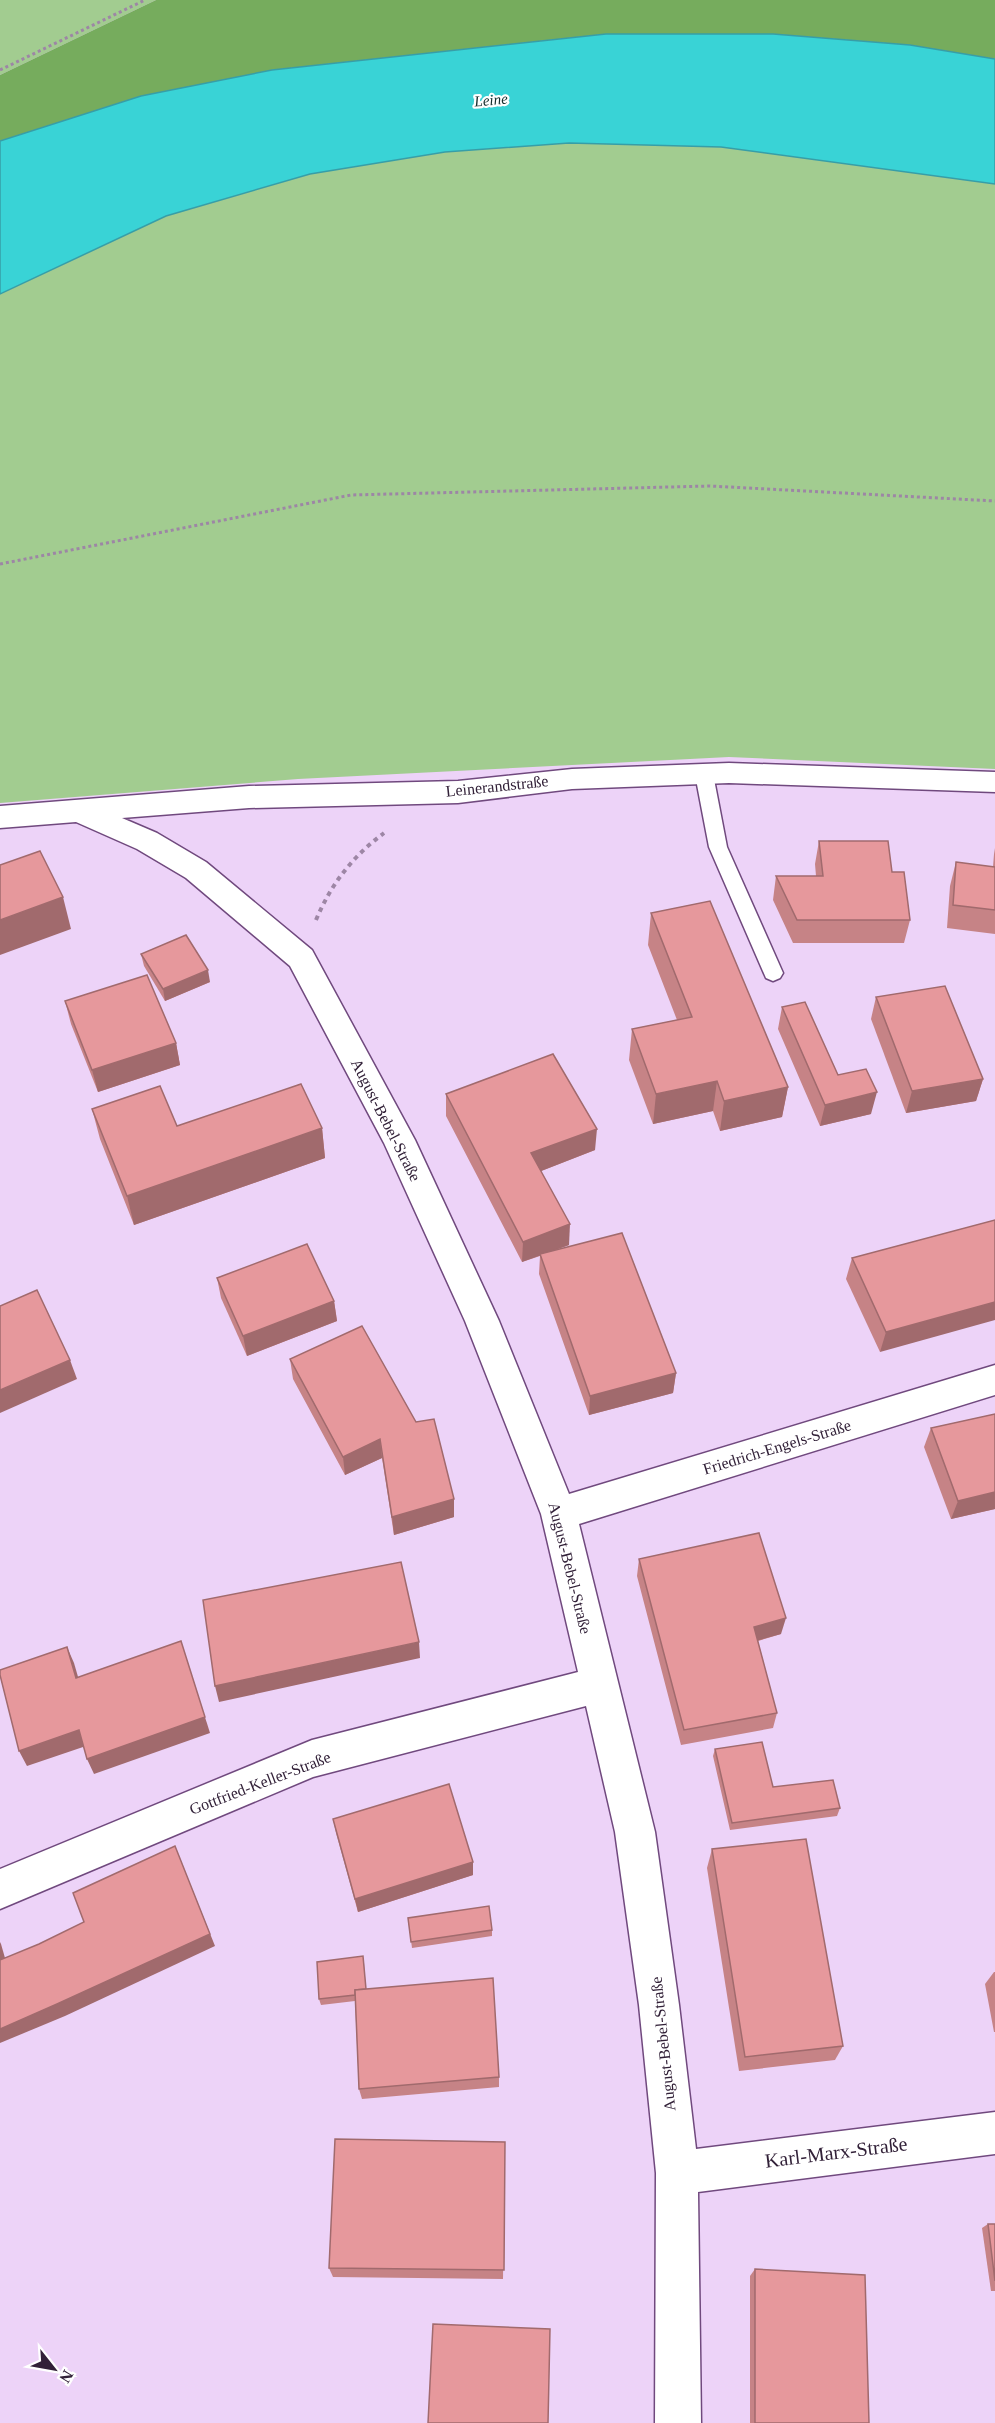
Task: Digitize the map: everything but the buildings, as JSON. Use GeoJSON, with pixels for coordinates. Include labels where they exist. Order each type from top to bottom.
{"type":"FeatureCollection","features":[{"type":"Feature","properties":{"kind":"street","name":"Leinerandstraße"},"geometry":{"type":"LineString","coordinates":[[0,817],[249,797],[458,792],[572,779],[704,774],[995,782]]}},
{"type":"Feature","properties":{"kind":"street","name":"August-Bebel-Straße"},"geometry":{"type":"LineString","coordinates":[[79,811],[147,841],[196,870],[301,958],[409,1161],[482,1321],[559,1514],[635,1832],[659,2005],[677,2173],[678,2423]]}},
{"type":"Feature","properties":{"kind":"street","name":"Friedrich-Engels-Straße"},"geometry":{"type":"LineString","coordinates":[[559,1514],[995,1380]]}},
{"type":"Feature","properties":{"kind":"street","name":"Gottfried-Keller-Straße"},"geometry":{"type":"LineString","coordinates":[[0,1889],[312,1759],[599,1685]]}},
{"type":"Feature","properties":{"kind":"street","name":"Karl-Marx-Straße"},"geometry":{"type":"LineString","coordinates":[[677,2173],[995,2133]]}},
{"type":"Feature","properties":{"kind":"lane"},"geometry":{"type":"LineString","coordinates":[[704,774],[718,847],[773,973]]}},
{"type":"Feature","properties":{"kind":"path"},"geometry":{"type":"LineString","coordinates":[[0,70],[145,0]]}},
{"type":"Feature","properties":{"kind":"path"},"geometry":{"type":"LineString","coordinates":[[0,564],[351,495],[710,486],[995,501]]}},
{"type":"Feature","properties":{"kind":"path"},"geometry":{"type":"LineString","coordinates":[[301,958],[325,896],[363,847],[392,828]]}},
{"type":"Feature","properties":{"kind":"shaded area"},"geometry":{"type":"Polygon","coordinates":[[[0,0],[156,0],[0,75],[0,0]]]}},
{"type":"Feature","properties":{"kind":"shaded area"},"geometry":{"type":"Polygon","coordinates":[[[156,0],[995,0],[995,59],[910,45],[773,34],[606,34],[272,70],[0,141],[0,75],[156,0]]]}},
{"type":"Feature","properties":{"kind":"shaded area"},"geometry":{"type":"Polygon","coordinates":[[[569,143],[721,147],[995,184],[995,769],[729,757],[298,779],[0,803],[0,294],[166,216],[310,174],[445,152],[569,143]]]}},
{"type":"Feature","properties":{"kind":"water","name":"Leine"},"geometry":{"type":"Polygon","coordinates":[[[606,34],[773,34],[910,45],[995,59],[995,184],[721,147],[569,143],[445,152],[310,174],[166,216],[0,294],[0,141],[141,96],[272,70],[606,34]]]}}]}
